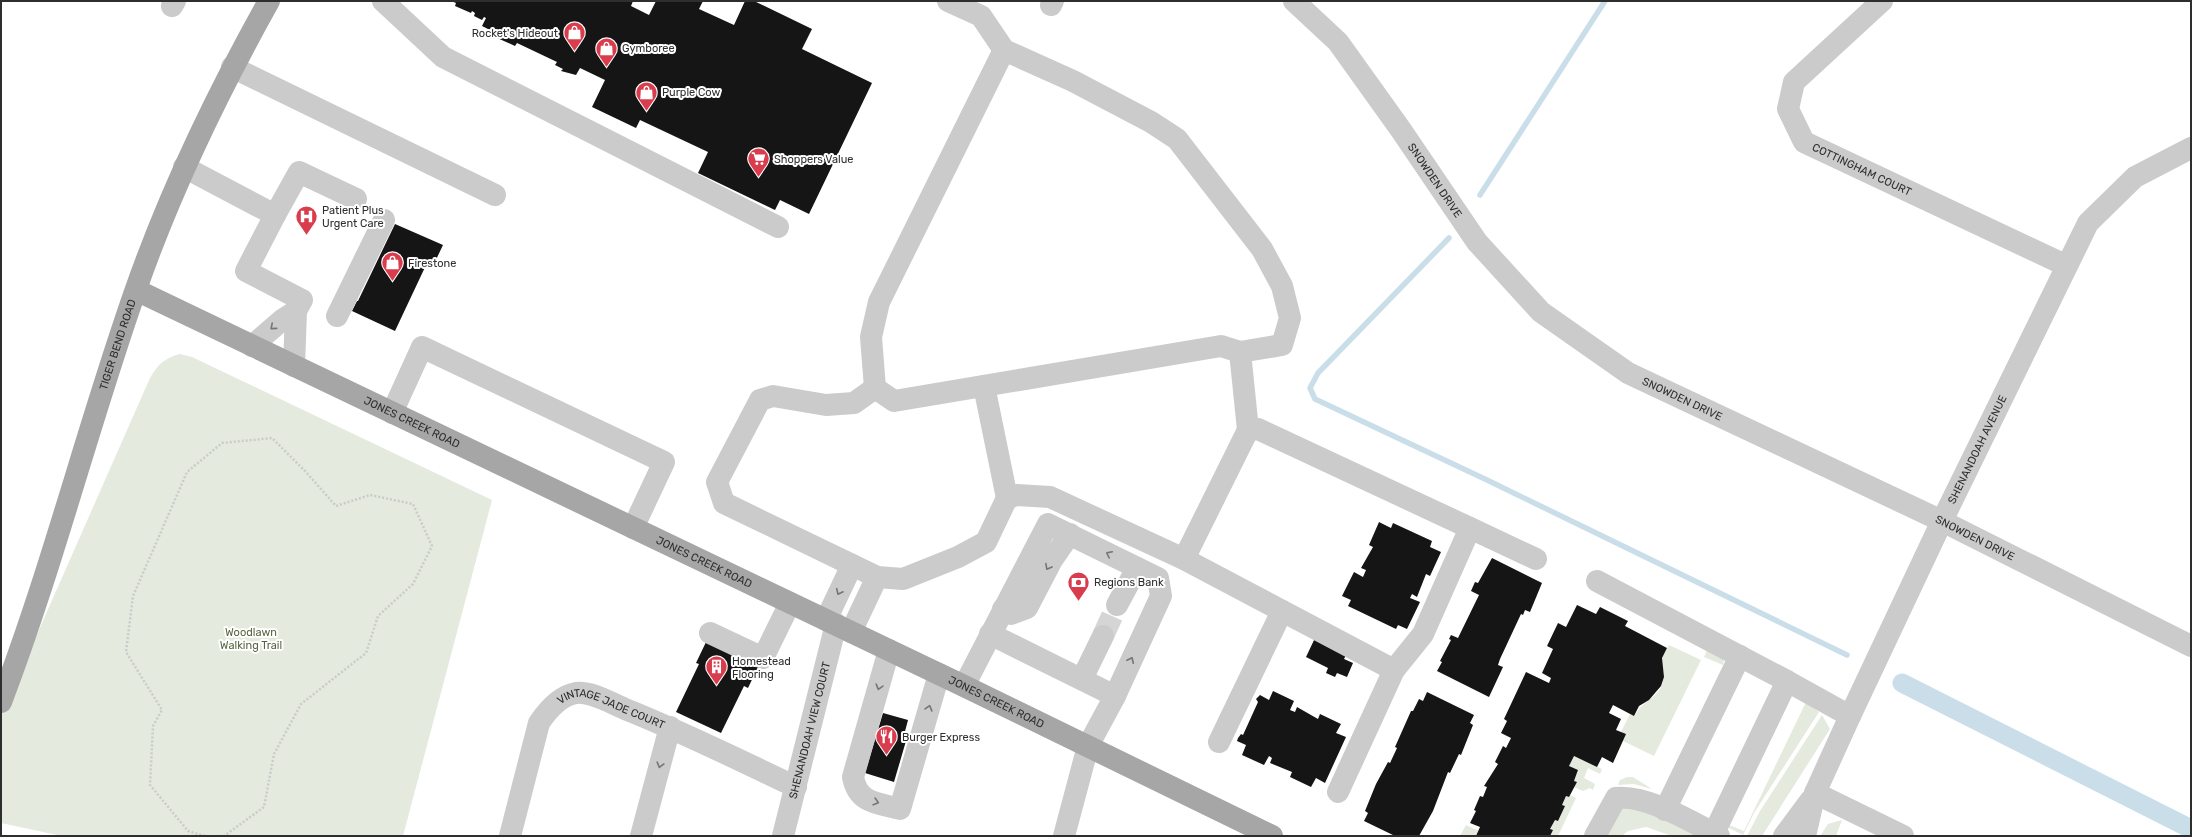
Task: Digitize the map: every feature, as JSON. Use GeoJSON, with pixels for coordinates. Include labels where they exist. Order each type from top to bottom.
{"type":"FeatureCollection","features":[{"type":"Feature","properties":{"kind":"main road","name":"TIGER BEND ROAD"},"geometry":{"type":"LineString","coordinates":[[1,702],[64,518],[136,290],[184,167],[232,67],[269,1]]}},
{"type":"Feature","properties":{"kind":"main road","name":"JONES CREEK ROAD"},"geometry":{"type":"LineString","coordinates":[[136,290],[838,625],[1272,836]]}},
{"type":"Feature","properties":{"kind":"street"},"geometry":{"type":"LineString","coordinates":[[383,1],[443,57],[778,227]]}},
{"type":"Feature","properties":{"kind":"street"},"geometry":{"type":"LineString","coordinates":[[874,388],[894,402],[1221,346],[1240,352],[1282,345],[1290,318],[1282,286],[1262,249],[1177,139],[1150,122],[1073,82],[1004,50],[981,16],[948,1]]}},
{"type":"Feature","properties":{"kind":"street","name":"SNOWDEN DRIVE"},"geometry":{"type":"LineString","coordinates":[[1294,1],[1338,42],[1401,130],[1477,242],[1541,312],[1628,373],[1942,521],[2191,646]]}},
{"type":"Feature","properties":{"kind":"street","name":"COTTINGHAM COURT"},"geometry":{"type":"LineString","coordinates":[[1882,1],[1794,82],[1788,108],[1804,142],[2065,265]]}},
{"type":"Feature","properties":{"kind":"street"},"geometry":{"type":"LineString","coordinates":[[874,388],[872,337],[879,302],[1004,50]]}},
{"type":"Feature","properties":{"kind":"street"},"geometry":{"type":"LineString","coordinates":[[232,67],[495,195]]}},
{"type":"Feature","properties":{"kind":"street","name":"SHENANDOAH AVENUE"},"geometry":{"type":"LineString","coordinates":[[1784,836],[1815,793],[1942,521],[2065,265],[2088,223],[2135,177],[2191,148]]}},
{"type":"Feature","properties":{"kind":"street"},"geometry":{"type":"LineString","coordinates":[[184,167],[275,215]]}},
{"type":"Feature","properties":{"kind":"street"},"geometry":{"type":"LineString","coordinates":[[294,366],[296,311],[302,300],[246,271],[299,172],[356,199]]}},
{"type":"Feature","properties":{"kind":"street"},"geometry":{"type":"LineString","coordinates":[[337,316],[384,220]]}},
{"type":"Feature","properties":{"kind":"street"},"geometry":{"type":"LineString","coordinates":[[252,346],[282,320],[296,311]]}},
{"type":"Feature","properties":{"kind":"street"},"geometry":{"type":"LineString","coordinates":[[392,413],[410,350],[422,347],[664,462],[633,528]]}},
{"type":"Feature","properties":{"kind":"street"},"geometry":{"type":"LineString","coordinates":[[1184,559],[1248,430],[1240,352]]}},
{"type":"Feature","properties":{"kind":"street"},"geometry":{"type":"LineString","coordinates":[[874,388],[854,403],[826,405],[773,396],[760,400],[718,482],[724,503],[877,577],[903,579],[958,557],[986,542],[1007,498],[984,386]]}},
{"type":"Feature","properties":{"kind":"street"},"geometry":{"type":"LineString","coordinates":[[1248,430],[1258,429],[1536,558]]}},
{"type":"Feature","properties":{"kind":"street"},"geometry":{"type":"LineString","coordinates":[[1007,498],[1017,495],[1050,496],[1184,559],[1394,670]]}},
{"type":"Feature","properties":{"kind":"street"},"geometry":{"type":"LineString","coordinates":[[1338,792],[1394,670],[1423,634],[1470,528]]}},
{"type":"Feature","properties":{"kind":"street"},"geometry":{"type":"LineString","coordinates":[[964,686],[1003,609],[1011,614],[1027,608],[1052,560],[1070,534],[1158,578],[1162,596],[1115,696],[1088,746],[1064,836]]}},
{"type":"Feature","properties":{"kind":"street"},"geometry":{"type":"LineString","coordinates":[[838,625],[852,565]]}},
{"type":"Feature","properties":{"kind":"street"},"geometry":{"type":"LineString","coordinates":[[1117,605],[1137,568]]}},
{"type":"Feature","properties":{"kind":"street"},"geometry":{"type":"LineString","coordinates":[[838,625],[877,577]]}},
{"type":"Feature","properties":{"kind":"street"},"geometry":{"type":"LineString","coordinates":[[1597,581],[1787,681],[1850,716]]}},
{"type":"Feature","properties":{"kind":"street"},"geometry":{"type":"LineString","coordinates":[[710,633],[763,658],[790,603]]}},
{"type":"Feature","properties":{"kind":"street"},"geometry":{"type":"LineString","coordinates":[[1219,742],[1282,611]]}},
{"type":"Feature","properties":{"kind":"street","name":"SHENANDOAH VIEW COURT"},"geometry":{"type":"LineString","coordinates":[[783,836],[838,625]]}},
{"type":"Feature","properties":{"kind":"street"},"geometry":{"type":"LineString","coordinates":[[990,634],[1115,696]]}},
{"type":"Feature","properties":{"kind":"street"},"geometry":{"type":"LineString","coordinates":[[1082,679],[1103,636]]}},
{"type":"Feature","properties":{"kind":"street"},"geometry":{"type":"LineString","coordinates":[[889,650],[854,777],[859,793],[869,800],[900,809],[939,674]]}},
{"type":"Feature","properties":{"kind":"street"},"geometry":{"type":"LineString","coordinates":[[1665,810],[1740,656]]}},
{"type":"Feature","properties":{"kind":"street"},"geometry":{"type":"LineString","coordinates":[[1595,836],[1616,798],[1626,797],[1665,810],[1716,834],[1787,681]]}},
{"type":"Feature","properties":{"kind":"street","name":"VINTAGE JADE COURT"},"geometry":{"type":"LineString","coordinates":[[510,836],[539,724],[548,710],[560,701],[576,693],[591,695],[670,727],[796,787]]}},
{"type":"Feature","properties":{"kind":"street"},"geometry":{"type":"LineString","coordinates":[[641,836],[670,727]]}},
{"type":"Feature","properties":{"kind":"street"},"geometry":{"type":"LineString","coordinates":[[1815,793],[1903,836]]}},
{"type":"Feature","properties":{"kind":"street","name":"SHENANDOAH AVENUE"},"geometry":{"type":"LineString","coordinates":[[1805,836],[1815,793]]}},
{"type":"Feature","properties":{"kind":"path"},"geometry":{"type":"LineString","coordinates":[[205,836],[188,831],[150,785],[153,726],[162,710],[126,652],[133,596],[187,472],[222,443],[272,438],[305,471],[336,506],[370,495],[413,504],[432,546],[413,584],[378,616],[366,653],[301,704],[274,754],[264,807],[228,835],[224,836]]}},
{"type":"Feature","properties":{"kind":"green space","name":"Woodlawn Walking Trail"},"geometry":{"type":"Polygon","coordinates":[[[180,354],[192,357],[492,500],[403,836],[62,836],[1,823],[1,716],[150,378],[162,362],[170,357],[180,354]]]}},
{"type":"Feature","properties":{"kind":"green space"},"geometry":{"type":"Polygon","coordinates":[[[1669,645],[1701,660],[1654,756],[1623,741],[1621,732],[1630,714],[1635,716],[1641,707],[1658,692],[1661,687],[1664,676],[1662,659],[1669,645]]]}},
{"type":"Feature","properties":{"kind":"green space"},"geometry":{"type":"Polygon","coordinates":[[[1712,645],[1724,661],[1723,665],[1704,657],[1709,646],[1712,645]]]}},
{"type":"Feature","properties":{"kind":"green space"},"geometry":{"type":"Polygon","coordinates":[[[1806,702],[1819,712],[1754,813],[1743,835],[1729,828],[1729,825],[1744,831],[1806,702]]]}},
{"type":"Feature","properties":{"kind":"green space"},"geometry":{"type":"Polygon","coordinates":[[[1822,715],[1830,729],[1762,836],[1747,836],[1760,811],[1822,715]]]}},
{"type":"Feature","properties":{"kind":"green space"},"geometry":{"type":"Polygon","coordinates":[[[1574,756],[1602,769],[1600,774],[1588,768],[1584,778],[1595,784],[1593,790],[1590,788],[1583,791],[1574,787],[1576,782],[1574,781],[1578,771],[1569,766],[1574,756]]]}},
{"type":"Feature","properties":{"kind":"green space"},"geometry":{"type":"Polygon","coordinates":[[[1627,777],[1633,777],[1652,789],[1634,784],[1618,785],[1620,780],[1627,777]]]}},
{"type":"Feature","properties":{"kind":"green space"},"geometry":{"type":"Polygon","coordinates":[[[1570,795],[1576,798],[1558,836],[1550,836],[1552,830],[1550,829],[1555,820],[1558,821],[1565,806],[1562,805],[1566,796],[1569,797],[1570,795]]]}},
{"type":"Feature","properties":{"kind":"green space"},"geometry":{"type":"Polygon","coordinates":[[[1622,807],[1639,808],[1697,836],[1672,836],[1646,827],[1628,831],[1622,836],[1603,836],[1622,807]]]}},
{"type":"Feature","properties":{"kind":"green space"},"geometry":{"type":"Polygon","coordinates":[[[1842,820],[1836,836],[1820,836],[1828,824],[1842,820]]]}},
{"type":"Feature","properties":{"kind":"green space"},"geometry":{"type":"Polygon","coordinates":[[[1466,825],[1479,831],[1476,836],[1460,836],[1466,825]]]}},
{"type":"Feature","properties":{"kind":"building"},"geometry":{"type":"Polygon","coordinates":[[[451,1],[633,1],[631,6],[649,15],[656,1],[703,1],[699,9],[734,25],[745,1],[754,1],[812,29],[802,49],[872,83],[809,214],[780,200],[775,210],[698,173],[708,152],[640,120],[636,128],[592,107],[605,80],[580,68],[576,75],[561,71],[563,69],[555,65],[557,62],[517,43],[515,46],[495,37],[494,32],[482,26],[486,18],[484,17],[482,20],[474,16],[475,13],[472,11],[471,13],[455,6],[456,3],[451,1]]]}},
{"type":"Feature","properties":{"kind":"building","name":"Firestone"},"geometry":{"type":"Polygon","coordinates":[[[395,224],[443,245],[433,266],[427,263],[395,331],[352,311],[395,224]]]}},
{"type":"Feature","properties":{"kind":"building"},"geometry":{"type":"Polygon","coordinates":[[[1379,522],[1391,528],[1393,523],[1432,541],[1430,547],[1441,552],[1430,576],[1426,574],[1417,597],[1412,594],[1410,598],[1420,602],[1407,629],[1398,625],[1396,629],[1348,606],[1351,600],[1342,596],[1354,572],[1363,577],[1366,570],[1361,568],[1373,547],[1369,545],[1379,522]]]}},
{"type":"Feature","properties":{"kind":"building"},"geometry":{"type":"Polygon","coordinates":[[[1492,558],[1542,583],[1530,612],[1525,610],[1523,615],[1521,614],[1500,659],[1498,665],[1503,667],[1489,697],[1437,671],[1442,662],[1440,661],[1451,640],[1449,639],[1451,635],[1458,638],[1479,595],[1471,591],[1475,582],[1478,583],[1492,558]]]}},
{"type":"Feature","properties":{"kind":"building"},"geometry":{"type":"Polygon","coordinates":[[[1577,605],[1596,614],[1600,607],[1628,621],[1625,626],[1667,648],[1662,658],[1664,677],[1661,686],[1649,700],[1639,706],[1634,716],[1613,705],[1609,713],[1621,719],[1616,730],[1626,734],[1613,763],[1602,757],[1597,767],[1574,756],[1569,766],[1578,770],[1574,781],[1577,782],[1569,797],[1566,796],[1562,805],[1565,806],[1558,821],[1555,820],[1550,829],[1553,830],[1550,836],[1476,836],[1480,827],[1470,823],[1476,811],[1474,810],[1480,796],[1483,797],[1487,787],[1484,786],[1498,764],[1495,762],[1503,746],[1506,748],[1511,738],[1501,733],[1507,721],[1504,719],[1526,672],[1549,683],[1551,678],[1542,673],[1553,649],[1547,646],[1558,623],[1566,627],[1577,605]]]}},
{"type":"Feature","properties":{"kind":"building"},"geometry":{"type":"Polygon","coordinates":[[[1315,638],[1347,653],[1344,659],[1353,663],[1347,677],[1337,673],[1335,677],[1326,673],[1328,668],[1306,657],[1315,638]]]}},
{"type":"Feature","properties":{"kind":"building","name":"Homestead Flooring"},"geometry":{"type":"Polygon","coordinates":[[[707,640],[759,665],[748,688],[744,686],[721,733],[676,712],[699,664],[696,663],[707,640]]]}},
{"type":"Feature","properties":{"kind":"building"},"geometry":{"type":"Polygon","coordinates":[[[1273,691],[1294,701],[1290,710],[1295,712],[1297,707],[1318,719],[1320,714],[1341,724],[1336,733],[1346,737],[1325,783],[1316,778],[1311,787],[1290,777],[1292,772],[1270,763],[1272,758],[1269,756],[1264,765],[1242,755],[1246,745],[1237,741],[1241,734],[1243,735],[1258,702],[1256,699],[1260,695],[1269,700],[1273,691]]]}},
{"type":"Feature","properties":{"kind":"building"},"geometry":{"type":"Polygon","coordinates":[[[1427,692],[1474,715],[1470,723],[1473,725],[1461,755],[1459,754],[1450,773],[1448,772],[1433,811],[1419,836],[1395,836],[1364,821],[1368,813],[1365,811],[1376,784],[1388,762],[1390,763],[1397,748],[1395,747],[1411,711],[1413,711],[1419,699],[1423,701],[1427,692]]]}},
{"type":"Feature","properties":{"kind":"building","name":"Burger Express"},"geometry":{"type":"Polygon","coordinates":[[[883,713],[908,720],[903,739],[906,741],[894,782],[865,773],[883,713]]]}},
{"type":"Feature","properties":{"kind":"waterway"},"geometry":{"type":"LineString","coordinates":[[1480,195],[1605,1]]}},
{"type":"Feature","properties":{"kind":"waterway"},"geometry":{"type":"LineString","coordinates":[[1449,238],[1318,373],[1310,388],[1315,399],[1487,480],[1847,655]]}},
{"type":"Feature","properties":{"kind":"waterway"},"geometry":{"type":"LineString","coordinates":[[1902,683],[2191,829]]}},
{"type":"Feature","properties":{"kind":"tunnel"},"geometry":{"type":"LineString","coordinates":[[1103,636],[1117,605]]}},
{"type":"Feature","properties":{"kind":"place","name":"Rocket's Hideout"},"geometry":{"type":"Point","coordinates":[574,52]}},
{"type":"Feature","properties":{"kind":"place","name":"Gymboree"},"geometry":{"type":"Point","coordinates":[607,68]}},
{"type":"Feature","properties":{"kind":"place","name":"Purple Cow"},"geometry":{"type":"Point","coordinates":[646,112]}},
{"type":"Feature","properties":{"kind":"place","name":"Shoppers Value"},"geometry":{"type":"Point","coordinates":[758,178]}},
{"type":"Feature","properties":{"kind":"place","name":"Patient Plus Urgent Care"},"geometry":{"type":"Point","coordinates":[307,236]}},
{"type":"Feature","properties":{"kind":"place","name":"Firestone"},"geometry":{"type":"Point","coordinates":[392,282]}},
{"type":"Feature","properties":{"kind":"place","name":"Regions Bank"},"geometry":{"type":"Point","coordinates":[1078,602]}},
{"type":"Feature","properties":{"kind":"place","name":"Homestead Flooring"},"geometry":{"type":"Point","coordinates":[716,686]}},
{"type":"Feature","properties":{"kind":"place","name":"Burger Express"},"geometry":{"type":"Point","coordinates":[886,756]}}]}
